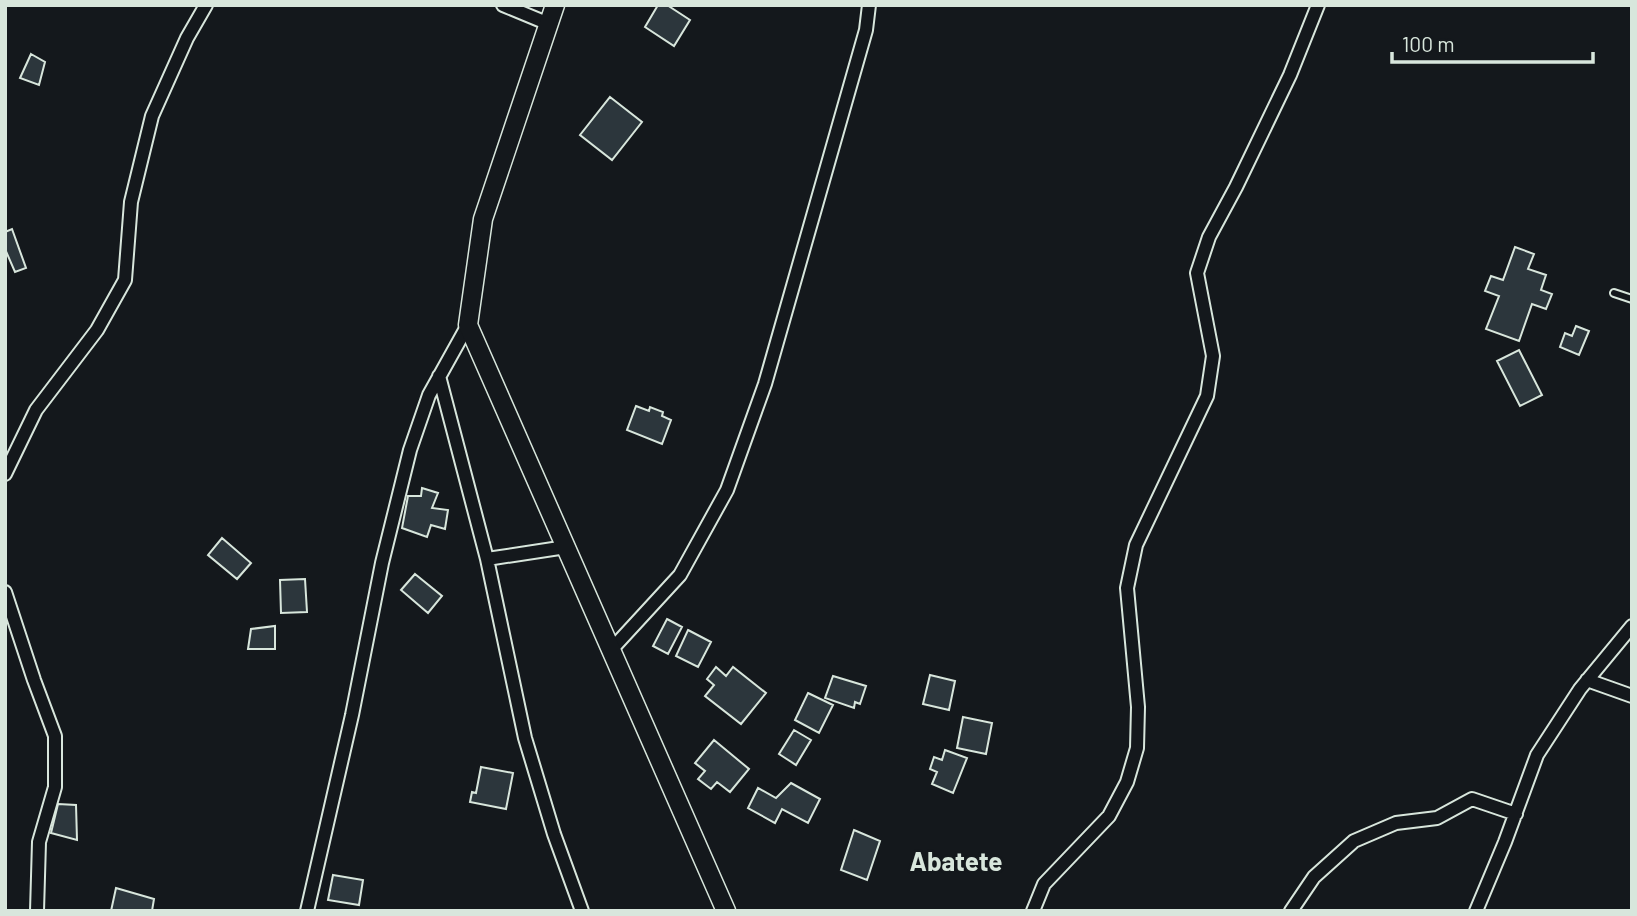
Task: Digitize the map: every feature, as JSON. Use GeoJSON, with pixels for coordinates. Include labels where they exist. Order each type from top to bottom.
{"type":"FeatureCollection","features":[{"type":"Feature","properties":{"kind":"main road"},"geometry":{"type":"LineString","coordinates":[[555,5],[483,219],[468,326],[726,911]]}},
{"type":"Feature","properties":{"kind":"street"},"geometry":{"type":"LineString","coordinates":[[5,474],[36,410],[96,331],[125,280],[131,202],[152,116],[187,38],[206,5]]}},
{"type":"Feature","properties":{"kind":"street"},"geometry":{"type":"LineString","coordinates":[[503,5],[549,24]]}},
{"type":"Feature","properties":{"kind":"street"},"geometry":{"type":"LineString","coordinates":[[611,650],[680,575],[727,490],[765,384],[814,220],[866,30],[869,5]]}},
{"type":"Feature","properties":{"kind":"street"},"geometry":{"type":"LineString","coordinates":[[1033,911],[1044,884],[1108,816],[1127,782],[1137,748],[1138,707],[1127,588],[1136,545],[1207,396],[1213,356],[1197,273],[1209,237],[1290,75],[1318,5]]}},
{"type":"Feature","properties":{"kind":"street"},"geometry":{"type":"LineString","coordinates":[[307,911],[352,715],[382,563],[410,450],[429,396],[468,326]]}},
{"type":"Feature","properties":{"kind":"street"},"geometry":{"type":"LineString","coordinates":[[439,376],[488,559],[525,738],[554,834],[582,911]]}},
{"type":"Feature","properties":{"kind":"street"},"geometry":{"type":"LineString","coordinates":[[488,559],[566,547]]}},
{"type":"Feature","properties":{"kind":"street"},"geometry":{"type":"LineString","coordinates":[[5,592],[55,736],[55,786],[40,842],[37,911]]}},
{"type":"Feature","properties":{"kind":"street"},"geometry":{"type":"LineString","coordinates":[[1476,911],[1537,755],[1587,680],[1632,626]]}},
{"type":"Feature","properties":{"kind":"street"},"geometry":{"type":"LineString","coordinates":[[1587,680],[1632,696]]}},
{"type":"Feature","properties":{"kind":"street"},"geometry":{"type":"LineString","coordinates":[[1291,911],[1314,877],[1354,841],[1385,827],[1437,818],[1472,799],[1516,814]]}},
{"type":"Feature","properties":{"kind":"lane"},"geometry":{"type":"LineString","coordinates":[[1614,293],[1632,299]]}},
{"type":"Feature","properties":{"kind":"building"},"geometry":{"type":"Polygon","coordinates":[[[658,5],[667,5],[690,20],[674,46],[645,27],[658,5]]]}},
{"type":"Feature","properties":{"kind":"building"},"geometry":{"type":"Polygon","coordinates":[[[31,54],[45,62],[39,85],[20,78],[31,54]]]}},
{"type":"Feature","properties":{"kind":"building"},"geometry":{"type":"Polygon","coordinates":[[[610,97],[642,122],[612,160],[580,135],[610,97]]]}},
{"type":"Feature","properties":{"kind":"building"},"geometry":{"type":"Polygon","coordinates":[[[12,229],[26,268],[15,272],[5,249],[5,232],[12,229]]]}},
{"type":"Feature","properties":{"kind":"building"},"geometry":{"type":"Polygon","coordinates":[[[1515,247],[1534,254],[1528,269],[1546,275],[1541,290],[1552,294],[1546,309],[1532,304],[1519,341],[1486,329],[1499,296],[1485,291],[1491,276],[1503,280],[1515,247]]]}},
{"type":"Feature","properties":{"kind":"building"},"geometry":{"type":"Polygon","coordinates":[[[1576,326],[1589,331],[1579,355],[1560,347],[1565,333],[1572,336],[1576,326]]]}},
{"type":"Feature","properties":{"kind":"building"},"geometry":{"type":"Polygon","coordinates":[[[1519,350],[1542,395],[1520,406],[1497,361],[1519,350]]]}},
{"type":"Feature","properties":{"kind":"building"},"geometry":{"type":"Polygon","coordinates":[[[636,406],[663,412],[662,416],[671,420],[662,444],[627,430],[636,406]]]}},
{"type":"Feature","properties":{"kind":"building"},"geometry":{"type":"Polygon","coordinates":[[[422,488],[438,493],[432,508],[448,510],[445,529],[431,525],[427,537],[402,528],[408,496],[421,496],[422,488]]]}},
{"type":"Feature","properties":{"kind":"building"},"geometry":{"type":"Polygon","coordinates":[[[222,538],[251,563],[237,579],[208,555],[222,538]]]}},
{"type":"Feature","properties":{"kind":"building"},"geometry":{"type":"Polygon","coordinates":[[[415,574],[442,596],[428,613],[401,590],[415,574]]]}},
{"type":"Feature","properties":{"kind":"building"},"geometry":{"type":"Polygon","coordinates":[[[305,579],[307,612],[281,613],[280,580],[305,579]]]}},
{"type":"Feature","properties":{"kind":"building"},"geometry":{"type":"Polygon","coordinates":[[[667,619],[682,627],[668,654],[653,646],[667,619]]]}},
{"type":"Feature","properties":{"kind":"building"},"geometry":{"type":"Polygon","coordinates":[[[275,626],[275,649],[248,649],[251,629],[275,626]]]}},
{"type":"Feature","properties":{"kind":"building"},"geometry":{"type":"Polygon","coordinates":[[[688,630],[711,642],[698,667],[676,656],[688,630]]]}},
{"type":"Feature","properties":{"kind":"building"},"geometry":{"type":"Polygon","coordinates":[[[716,667],[726,676],[733,667],[766,693],[741,724],[705,696],[714,685],[707,679],[716,667]]]}},
{"type":"Feature","properties":{"kind":"building"},"geometry":{"type":"Polygon","coordinates":[[[930,675],[955,681],[949,710],[923,704],[930,675]]]}},
{"type":"Feature","properties":{"kind":"building"},"geometry":{"type":"Polygon","coordinates":[[[833,676],[866,686],[860,704],[855,702],[854,708],[825,698],[833,676]]]}},
{"type":"Feature","properties":{"kind":"building"},"geometry":{"type":"Polygon","coordinates":[[[808,693],[833,705],[819,733],[795,720],[808,693]]]}},
{"type":"Feature","properties":{"kind":"building"},"geometry":{"type":"Polygon","coordinates":[[[963,717],[992,723],[986,754],[957,748],[963,717]]]}},
{"type":"Feature","properties":{"kind":"building"},"geometry":{"type":"Polygon","coordinates":[[[794,730],[811,740],[796,765],[779,754],[794,730]]]}},
{"type":"Feature","properties":{"kind":"building"},"geometry":{"type":"Polygon","coordinates":[[[714,740],[749,769],[730,792],[717,782],[711,789],[698,779],[705,771],[695,763],[714,740]]]}},
{"type":"Feature","properties":{"kind":"building"},"geometry":{"type":"Polygon","coordinates":[[[945,750],[967,758],[953,793],[932,784],[937,772],[930,769],[934,757],[942,760],[945,750]]]}},
{"type":"Feature","properties":{"kind":"building"},"geometry":{"type":"Polygon","coordinates":[[[481,767],[513,773],[506,809],[470,802],[472,792],[476,793],[481,767]]]}},
{"type":"Feature","properties":{"kind":"building"},"geometry":{"type":"Polygon","coordinates":[[[791,783],[820,799],[808,823],[782,809],[775,823],[748,808],[758,788],[776,798],[791,783]]]}},
{"type":"Feature","properties":{"kind":"building"},"geometry":{"type":"Polygon","coordinates":[[[58,804],[76,805],[77,840],[51,833],[58,804]]]}},
{"type":"Feature","properties":{"kind":"building"},"geometry":{"type":"Polygon","coordinates":[[[854,830],[880,841],[867,880],[841,870],[854,830]]]}},
{"type":"Feature","properties":{"kind":"building"},"geometry":{"type":"Polygon","coordinates":[[[333,875],[363,880],[359,905],[328,900],[333,875]]]}},
{"type":"Feature","properties":{"kind":"building"},"geometry":{"type":"Polygon","coordinates":[[[116,888],[154,899],[152,911],[111,911],[116,888]]]}},
{"type":"Feature","properties":{"kind":"district","name":"Abatete"},"geometry":{"type":"Point","coordinates":[956,862]}}]}
